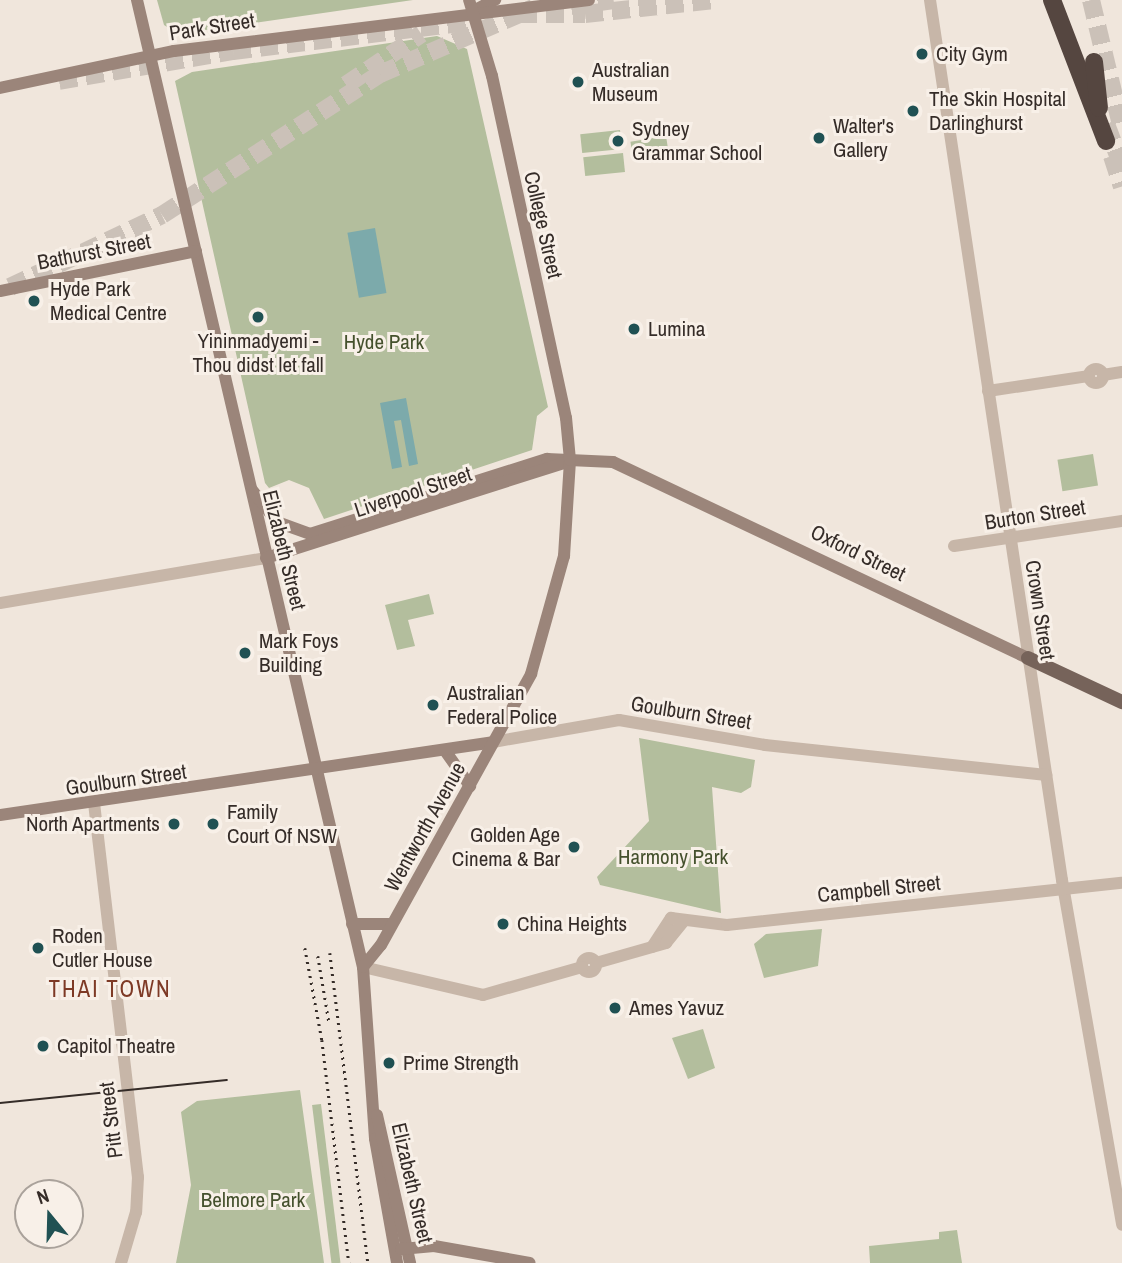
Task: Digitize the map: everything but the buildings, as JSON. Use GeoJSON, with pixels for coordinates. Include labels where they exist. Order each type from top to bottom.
{"type":"FeatureCollection","features":[{"type":"Feature","properties":{"kind":"highway"},"geometry":{"type":"LineString","coordinates":[[1052,0],[1105,138],[1094,62]]}},
{"type":"Feature","properties":{"kind":"main road","name":"Elizabeth Street"},"geometry":{"type":"LineString","coordinates":[[137,0],[363,967],[365,1050],[376,1111],[375,1139],[399,1254],[410,1263]]}},
{"type":"Feature","properties":{"kind":"main road"},"geometry":{"type":"LineString","coordinates":[[471,5],[495,0]]}},
{"type":"Feature","properties":{"kind":"main road","name":"Park Street"},"geometry":{"type":"LineString","coordinates":[[0,88],[151,57],[471,5],[589,0]]}},
{"type":"Feature","properties":{"kind":"main road","name":"College Street"},"geometry":{"type":"LineString","coordinates":[[471,5],[492,76],[563,402],[570,460]]}},
{"type":"Feature","properties":{"kind":"main road","name":"Bathurst Street"},"geometry":{"type":"LineString","coordinates":[[0,291],[196,251]]}},
{"type":"Feature","properties":{"kind":"main road","name":"Liverpool Street"},"geometry":{"type":"LineString","coordinates":[[249,486],[277,522],[310,534],[547,458],[570,460]]}},
{"type":"Feature","properties":{"kind":"main road","name":"Liverpool Street"},"geometry":{"type":"LineString","coordinates":[[266,558],[570,460]]}},
{"type":"Feature","properties":{"kind":"main road","name":"Oxford Street"},"geometry":{"type":"LineString","coordinates":[[570,460],[613,462],[649,475],[1122,702]]}},
{"type":"Feature","properties":{"kind":"main road","name":"Wentworth Avenue"},"geometry":{"type":"LineString","coordinates":[[363,967],[392,925],[471,786],[543,641],[564,556],[570,460]]}},
{"type":"Feature","properties":{"kind":"main road","name":"Goulburn Street"},"geometry":{"type":"LineString","coordinates":[[0,815],[317,772],[493,742]]}},
{"type":"Feature","properties":{"kind":"main road"},"geometry":{"type":"LineString","coordinates":[[446,752],[471,786]]}},
{"type":"Feature","properties":{"kind":"main road"},"geometry":{"type":"LineString","coordinates":[[352,924],[392,925]]}},
{"type":"Feature","properties":{"kind":"main road"},"geometry":{"type":"LineString","coordinates":[[399,1254],[434,1246],[530,1263]]}},
{"type":"Feature","properties":{"kind":"street","name":"Crown Street"},"geometry":{"type":"LineString","coordinates":[[930,0],[1046,775],[1122,1225]]}},
{"type":"Feature","properties":{"kind":"street"},"geometry":{"type":"LineString","coordinates":[[988,391],[1088,376],[1095,369],[1103,375],[1122,372]]}},
{"type":"Feature","properties":{"kind":"street","name":"Burton Street"},"geometry":{"type":"LineString","coordinates":[[954,546],[1122,521]]}},
{"type":"Feature","properties":{"kind":"street","name":"Liverpool Street"},"geometry":{"type":"LineString","coordinates":[[0,603],[266,558]]}},
{"type":"Feature","properties":{"kind":"street","name":"Goulburn Street"},"geometry":{"type":"LineString","coordinates":[[493,742],[629,721],[765,745],[1046,775]]}},
{"type":"Feature","properties":{"kind":"street","name":"Pitt Street"},"geometry":{"type":"LineString","coordinates":[[94,803],[138,1177],[136,1212],[121,1263]]}},
{"type":"Feature","properties":{"kind":"street","name":"Campbell Street"},"geometry":{"type":"LineString","coordinates":[[363,967],[483,995],[582,967],[587,958],[596,963],[652,947],[677,919],[742,924],[1122,883]]}},
{"type":"Feature","properties":{"kind":"green space"},"geometry":{"type":"Polygon","coordinates":[[[157,0],[413,0],[178,34],[164,25],[157,0]]]}},
{"type":"Feature","properties":{"kind":"green space","name":"Hyde Park"},"geometry":{"type":"Polygon","coordinates":[[[437,36],[467,49],[548,407],[537,416],[532,450],[324,519],[309,488],[289,480],[269,488],[265,483],[175,81],[192,72],[437,36]]]}},
{"type":"Feature","properties":{"kind":"green space"},"geometry":{"type":"Polygon","coordinates":[[[620,130],[622,149],[582,153],[580,134],[620,130]]]}},
{"type":"Feature","properties":{"kind":"green space"},"geometry":{"type":"Polygon","coordinates":[[[666,136],[669,155],[633,160],[630,142],[666,136]]]}},
{"type":"Feature","properties":{"kind":"green space"},"geometry":{"type":"Polygon","coordinates":[[[623,153],[625,172],[585,176],[583,157],[623,153]]]}},
{"type":"Feature","properties":{"kind":"green space"},"geometry":{"type":"Polygon","coordinates":[[[1093,454],[1098,486],[1062,491],[1057,460],[1093,454]]]}},
{"type":"Feature","properties":{"kind":"green space"},"geometry":{"type":"Polygon","coordinates":[[[429,594],[434,614],[408,620],[415,646],[397,650],[385,605],[429,594]]]}},
{"type":"Feature","properties":{"kind":"green space","name":"Harmony Park"},"geometry":{"type":"Polygon","coordinates":[[[639,738],[755,760],[751,787],[741,793],[712,787],[721,913],[600,885],[597,877],[649,821],[639,738]]]}},
{"type":"Feature","properties":{"kind":"green space"},"geometry":{"type":"Polygon","coordinates":[[[822,929],[818,966],[764,978],[754,944],[766,934],[822,929]]]}},
{"type":"Feature","properties":{"kind":"green space"},"geometry":{"type":"Polygon","coordinates":[[[703,1029],[715,1068],[688,1079],[672,1038],[703,1029]]]}},
{"type":"Feature","properties":{"kind":"green space","name":"Belmore Park"},"geometry":{"type":"Polygon","coordinates":[[[300,1090],[324,1263],[176,1263],[191,1185],[181,1112],[197,1101],[300,1090]]]}},
{"type":"Feature","properties":{"kind":"green space"},"geometry":{"type":"Polygon","coordinates":[[[321,1104],[340,1263],[331,1263],[312,1105],[321,1104]]]}},
{"type":"Feature","properties":{"kind":"green space"},"geometry":{"type":"Polygon","coordinates":[[[957,1230],[962,1263],[870,1263],[869,1246],[939,1239],[939,1232],[957,1230]]]}},
{"type":"Feature","properties":{"kind":"water"},"geometry":{"type":"Polygon","coordinates":[[[375,228],[386,293],[359,298],[347,233],[375,228]]]}},
{"type":"Feature","properties":{"kind":"water"},"geometry":{"type":"Polygon","coordinates":[[[406,398],[418,464],[409,466],[401,420],[394,421],[402,467],[392,469],[380,403],[406,398]]]}},
{"type":"Feature","properties":{"kind":"tunnel"},"geometry":{"type":"LineString","coordinates":[[571,6],[614,0]]}},
{"type":"Feature","properties":{"kind":"tunnel"},"geometry":{"type":"LineString","coordinates":[[519,14],[585,14],[714,0]]}},
{"type":"Feature","properties":{"kind":"tunnel"},"geometry":{"type":"LineString","coordinates":[[1091,0],[1122,129]]}},
{"type":"Feature","properties":{"kind":"tunnel"},"geometry":{"type":"LineString","coordinates":[[10,287],[162,215],[380,74],[533,8]]}},
{"type":"Feature","properties":{"kind":"tunnel"},"geometry":{"type":"LineString","coordinates":[[59,81],[233,51],[478,21]]}},
{"type":"Feature","properties":{"kind":"tunnel"},"geometry":{"type":"LineString","coordinates":[[346,85],[421,34]]}},
{"type":"Feature","properties":{"kind":"tunnel"},"geometry":{"type":"LineString","coordinates":[[1106,124],[1122,166]]}},
{"type":"Feature","properties":{"kind":"tunnel"},"geometry":{"type":"LineString","coordinates":[[1112,156],[1122,186]]}},
{"type":"Feature","properties":{"kind":"tram line"},"geometry":{"type":"LineString","coordinates":[[0,1103],[227,1080]]}},
{"type":"Feature","properties":{"kind":"railway"},"geometry":{"type":"LineString","coordinates":[[305,948],[322,1040],[349,1263]]}},
{"type":"Feature","properties":{"kind":"railway"},"geometry":{"type":"LineString","coordinates":[[330,953],[368,1263]]}},
{"type":"Feature","properties":{"kind":"railway"},"geometry":{"type":"LineString","coordinates":[[318,956],[329,1022]]}},
{"type":"Feature","properties":{"kind":"place","name":"City Gym"},"geometry":{"type":"Point","coordinates":[922,54]}},
{"type":"Feature","properties":{"kind":"place","name":"Australian Museum"},"geometry":{"type":"Point","coordinates":[578,82]}},
{"type":"Feature","properties":{"kind":"place","name":"The Skin Hospital Darlinghurst"},"geometry":{"type":"Point","coordinates":[913,111]}},
{"type":"Feature","properties":{"kind":"place","name":"Walter's Gallery"},"geometry":{"type":"Point","coordinates":[819,138]}},
{"type":"Feature","properties":{"kind":"place","name":"Sydney Grammar School"},"geometry":{"type":"Point","coordinates":[618,141]}},
{"type":"Feature","properties":{"kind":"place","name":"Hyde Park Medical Centre"},"geometry":{"type":"Point","coordinates":[34,301]}},
{"type":"Feature","properties":{"kind":"place","name":"Yininmadyemi - Thou didst let fall"},"geometry":{"type":"Point","coordinates":[258,317]}},
{"type":"Feature","properties":{"kind":"place","name":"Lumina"},"geometry":{"type":"Point","coordinates":[634,329]}},
{"type":"Feature","properties":{"kind":"place","name":"Mark Foys Building"},"geometry":{"type":"Point","coordinates":[245,653]}},
{"type":"Feature","properties":{"kind":"place","name":"Australian Federal Police"},"geometry":{"type":"Point","coordinates":[433,705]}},
{"type":"Feature","properties":{"kind":"place","name":"North Apartments"},"geometry":{"type":"Point","coordinates":[174,824]}},
{"type":"Feature","properties":{"kind":"place","name":"Family Court Of NSW"},"geometry":{"type":"Point","coordinates":[213,824]}},
{"type":"Feature","properties":{"kind":"place","name":"Golden Age Cinema & Bar"},"geometry":{"type":"Point","coordinates":[574,847]}},
{"type":"Feature","properties":{"kind":"place","name":"China Heights"},"geometry":{"type":"Point","coordinates":[503,924]}},
{"type":"Feature","properties":{"kind":"place","name":"Roden Cutler House"},"geometry":{"type":"Point","coordinates":[38,948]}},
{"type":"Feature","properties":{"kind":"place","name":"Ames Yavuz"},"geometry":{"type":"Point","coordinates":[615,1008]}},
{"type":"Feature","properties":{"kind":"place","name":"Capitol Theatre"},"geometry":{"type":"Point","coordinates":[43,1046]}},
{"type":"Feature","properties":{"kind":"place","name":"Prime Strength"},"geometry":{"type":"Point","coordinates":[389,1063]}},
{"type":"Feature","properties":{"kind":"district","name":"THAI TOWN"},"geometry":{"type":"Point","coordinates":[110,989]}}]}
